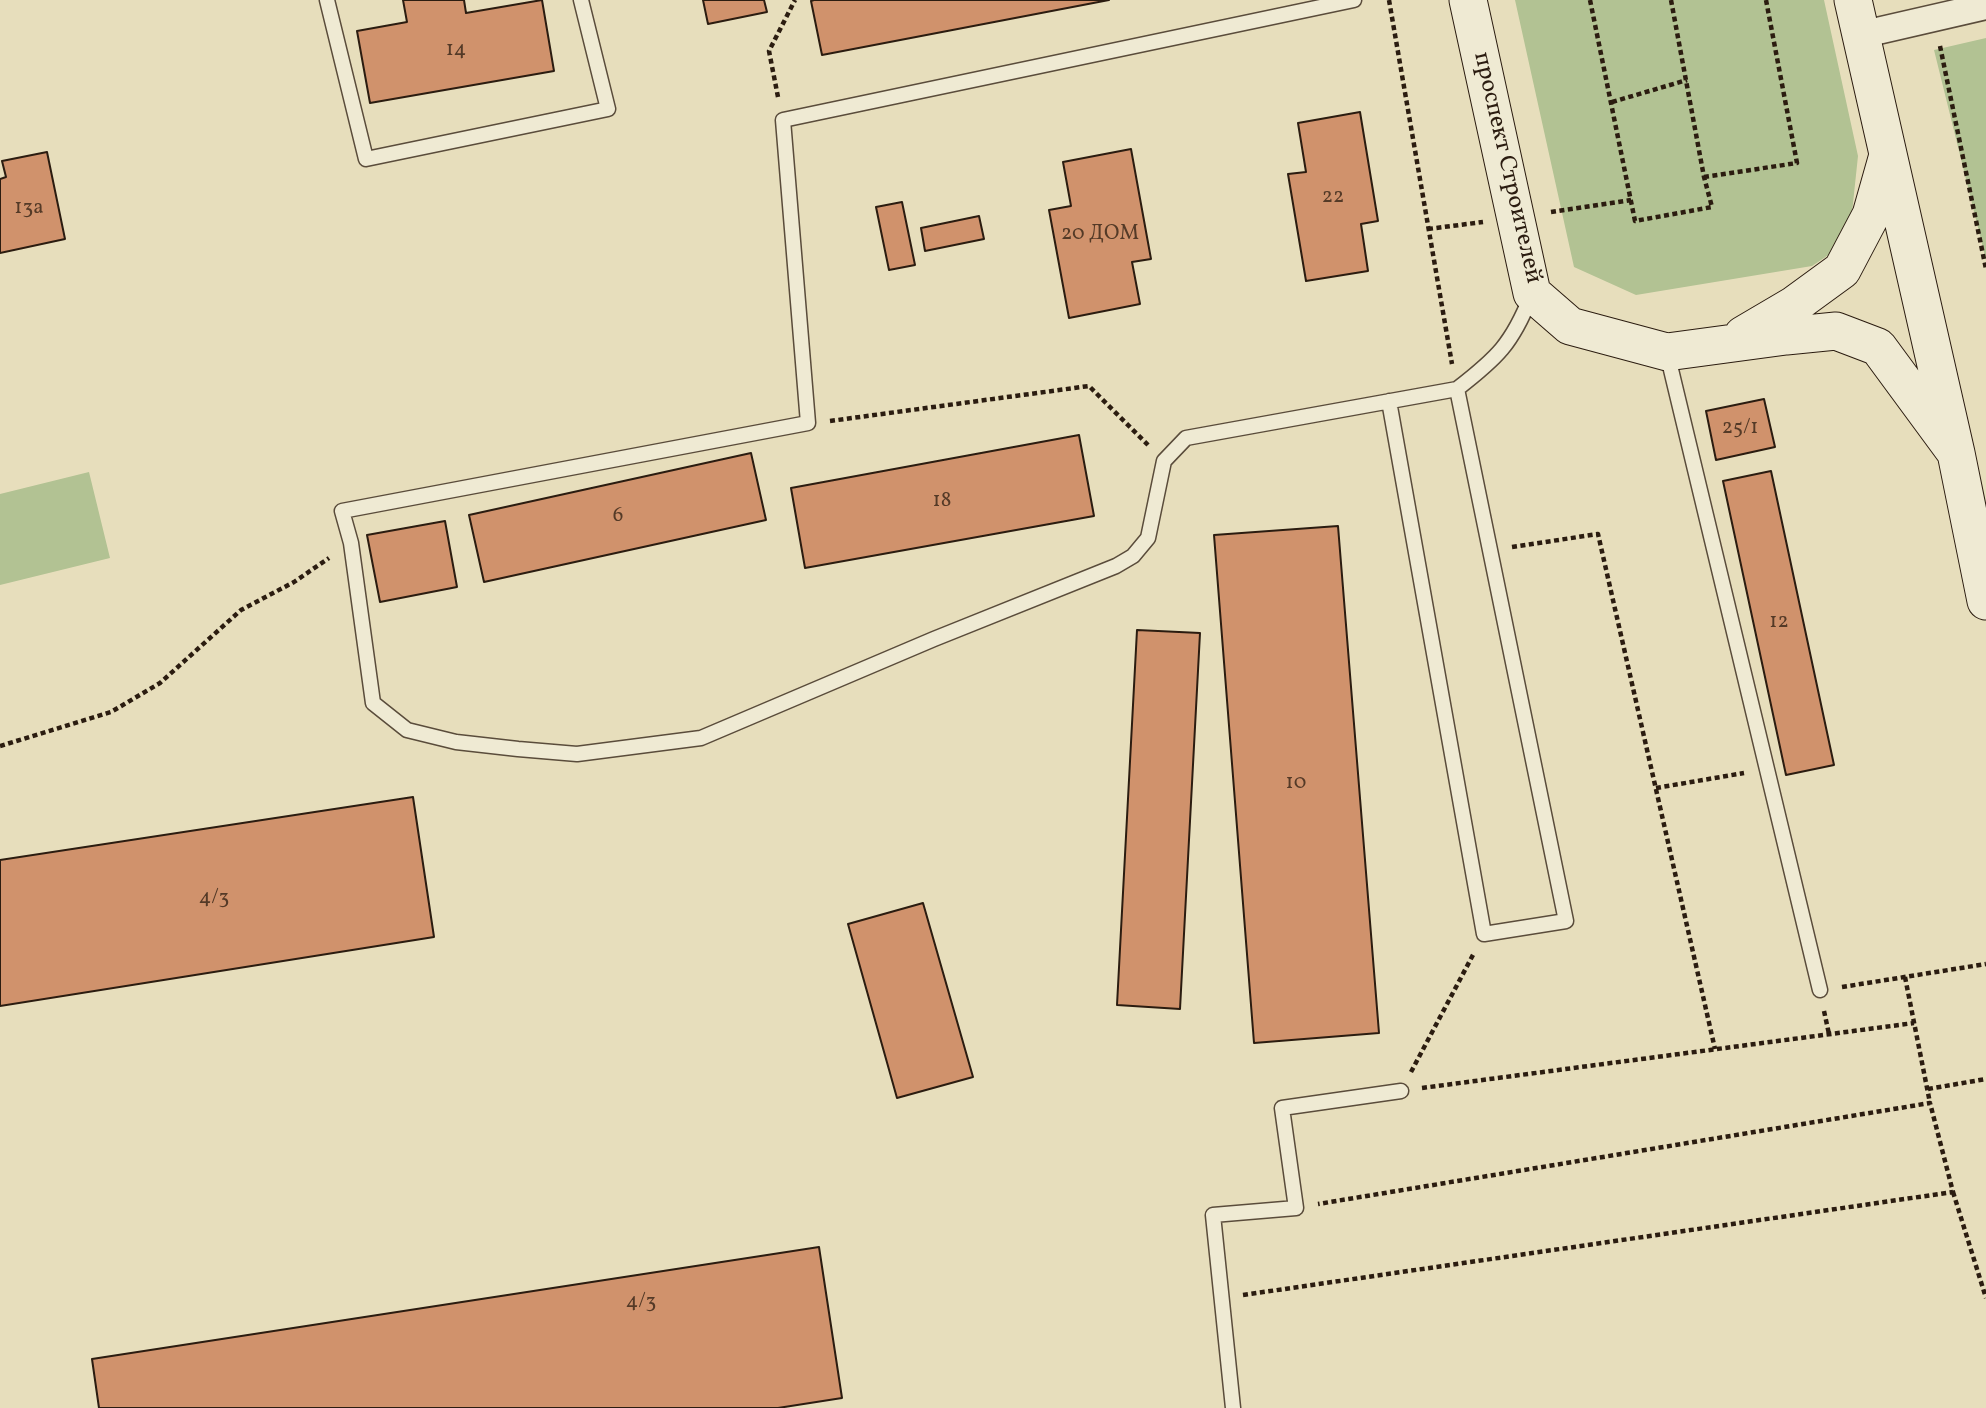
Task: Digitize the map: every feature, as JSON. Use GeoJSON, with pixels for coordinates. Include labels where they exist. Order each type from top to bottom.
{"type":"FeatureCollection","features":[{"type":"Feature","properties":{"kind":"main road","name":"проспект Строителей"},"geometry":{"type":"LineString","coordinates":[[1468,0],[1532,293],[1570,326],[1667,352],[1836,331],[1878,347],[1956,453]]}},
{"type":"Feature","properties":{"kind":"main road","name":"проспект Строителей"},"geometry":{"type":"LineString","coordinates":[[1857,18],[1956,453],[1986,601]]}},
{"type":"Feature","properties":{"kind":"main road","name":"проспект Строителей"},"geometry":{"type":"LineString","coordinates":[[1730,343],[1794,305],[1842,270],[1871,215],[1889,151]]}},
{"type":"Feature","properties":{"kind":"street"},"geometry":{"type":"LineString","coordinates":[[1857,18],[1934,17],[1986,6]]}},
{"type":"Feature","properties":{"kind":"lane"},"geometry":{"type":"LineString","coordinates":[[327,0],[366,159],[608,109],[581,0]]}},
{"type":"Feature","properties":{"kind":"lane"},"geometry":{"type":"LineString","coordinates":[[1354,0],[783,120],[808,423],[342,511],[351,542],[373,703],[407,730],[456,742],[577,754],[701,738],[934,639],[1116,566],[1133,556],[1148,538],[1164,461],[1186,438],[1457,389],[1493,361],[1508,342],[1519,326],[1532,293]]}},
{"type":"Feature","properties":{"kind":"lane"},"geometry":{"type":"LineString","coordinates":[[1667,352],[1820,990]]}},
{"type":"Feature","properties":{"kind":"lane"},"geometry":{"type":"LineString","coordinates":[[1389,401],[1484,934],[1566,920],[1457,389]]}},
{"type":"Feature","properties":{"kind":"lane"},"geometry":{"type":"LineString","coordinates":[[1233,1408],[1213,1215],[1296,1208],[1282,1108],[1401,1091]]}},
{"type":"Feature","properties":{"kind":"path"},"geometry":{"type":"LineString","coordinates":[[783,120],[769,51],[796,0]]}},
{"type":"Feature","properties":{"kind":"path"},"geometry":{"type":"LineString","coordinates":[[1389,0],[1457,389]]}},
{"type":"Feature","properties":{"kind":"path"},"geometry":{"type":"LineString","coordinates":[[1590,0],[1635,221],[1712,207],[1671,0]]}},
{"type":"Feature","properties":{"kind":"path"},"geometry":{"type":"LineString","coordinates":[[1704,177],[1797,163],[1766,0]]}},
{"type":"Feature","properties":{"kind":"path"},"geometry":{"type":"LineString","coordinates":[[1934,17],[1986,269]]}},
{"type":"Feature","properties":{"kind":"path"},"geometry":{"type":"LineString","coordinates":[[1612,102],[1687,80]]}},
{"type":"Feature","properties":{"kind":"path"},"geometry":{"type":"LineString","coordinates":[[808,423],[1090,387],[1164,461]]}},
{"type":"Feature","properties":{"kind":"path"},"geometry":{"type":"LineString","coordinates":[[1490,551],[1598,534],[1715,1049]]}},
{"type":"Feature","properties":{"kind":"path"},"geometry":{"type":"LineString","coordinates":[[0,746],[111,712],[160,682],[241,610],[294,582],[351,542]]}},
{"type":"Feature","properties":{"kind":"path"},"geometry":{"type":"LineString","coordinates":[[1656,788],[1767,769]]}},
{"type":"Feature","properties":{"kind":"path"},"geometry":{"type":"LineString","coordinates":[[1401,1091],[1484,934]]}},
{"type":"Feature","properties":{"kind":"path"},"geometry":{"type":"LineString","coordinates":[[1820,990],[1986,964]]}},
{"type":"Feature","properties":{"kind":"path"},"geometry":{"type":"LineString","coordinates":[[1905,977],[1930,1103],[1953,1192],[1986,1297]]}},
{"type":"Feature","properties":{"kind":"path"},"geometry":{"type":"LineString","coordinates":[[1401,1091],[1914,1023]]}},
{"type":"Feature","properties":{"kind":"path"},"geometry":{"type":"LineString","coordinates":[[1928,1089],[1986,1079]]}},
{"type":"Feature","properties":{"kind":"path"},"geometry":{"type":"LineString","coordinates":[[1296,1208],[1930,1103]]}},
{"type":"Feature","properties":{"kind":"path"},"geometry":{"type":"LineString","coordinates":[[1221,1298],[1953,1192]]}},
{"type":"Feature","properties":{"kind":"green space"},"geometry":{"type":"Polygon","coordinates":[[[1515,0],[1824,0],[1858,156],[1851,222],[1830,254],[1812,266],[1636,295],[1574,267],[1515,0]]]}},
{"type":"Feature","properties":{"kind":"green space"},"geometry":{"type":"Polygon","coordinates":[[[1986,38],[1986,260],[1934,50],[1986,38]]]}},
{"type":"Feature","properties":{"kind":"green space"},"geometry":{"type":"Polygon","coordinates":[[[89,472],[110,558],[0,585],[0,494],[89,472]]]}},
{"type":"Feature","properties":{"kind":"building"},"geometry":{"type":"Polygon","coordinates":[[[403,0],[464,0],[466,13],[542,0],[554,71],[370,103],[357,31],[407,22],[403,0]]]}},
{"type":"Feature","properties":{"kind":"building"},"geometry":{"type":"Polygon","coordinates":[[[703,0],[764,0],[767,12],[708,24],[703,0]]]}},
{"type":"Feature","properties":{"kind":"building"},"geometry":{"type":"Polygon","coordinates":[[[1109,0],[822,55],[811,1],[1109,0]]]}},
{"type":"Feature","properties":{"kind":"building"},"geometry":{"type":"Polygon","coordinates":[[[1360,112],[1378,221],[1361,224],[1368,271],[1306,281],[1288,174],[1306,172],[1298,123],[1360,112]]]}},
{"type":"Feature","properties":{"kind":"building"},"geometry":{"type":"Polygon","coordinates":[[[1131,149],[1151,259],[1132,262],[1140,304],[1069,318],[1049,210],[1071,206],[1063,162],[1131,149]]]}},
{"type":"Feature","properties":{"kind":"building"},"geometry":{"type":"Polygon","coordinates":[[[47,152],[65,239],[0,253],[0,179],[6,177],[2,161],[47,152]]]}},
{"type":"Feature","properties":{"kind":"building"},"geometry":{"type":"Polygon","coordinates":[[[902,202],[915,265],[889,270],[876,207],[902,202]]]}},
{"type":"Feature","properties":{"kind":"building"},"geometry":{"type":"Polygon","coordinates":[[[979,216],[984,239],[925,251],[921,228],[979,216]]]}},
{"type":"Feature","properties":{"kind":"building"},"geometry":{"type":"Polygon","coordinates":[[[1764,399],[1775,447],[1716,460],[1706,411],[1764,399]]]}},
{"type":"Feature","properties":{"kind":"building"},"geometry":{"type":"Polygon","coordinates":[[[1079,435],[1094,516],[805,568],[791,488],[1079,435]]]}},
{"type":"Feature","properties":{"kind":"building"},"geometry":{"type":"Polygon","coordinates":[[[751,453],[766,520],[484,582],[469,515],[751,453]]]}},
{"type":"Feature","properties":{"kind":"building"},"geometry":{"type":"Polygon","coordinates":[[[1771,471],[1834,765],[1786,775],[1723,481],[1771,471]]]}},
{"type":"Feature","properties":{"kind":"building"},"geometry":{"type":"Polygon","coordinates":[[[445,521],[457,587],[380,602],[367,535],[445,521]]]}},
{"type":"Feature","properties":{"kind":"building"},"geometry":{"type":"Polygon","coordinates":[[[1338,526],[1379,1033],[1254,1043],[1214,535],[1338,526]]]}},
{"type":"Feature","properties":{"kind":"building"},"geometry":{"type":"Polygon","coordinates":[[[1137,630],[1200,633],[1180,1009],[1117,1005],[1137,630]]]}},
{"type":"Feature","properties":{"kind":"building"},"geometry":{"type":"Polygon","coordinates":[[[413,797],[434,937],[0,1006],[0,860],[413,797]]]}},
{"type":"Feature","properties":{"kind":"building"},"geometry":{"type":"Polygon","coordinates":[[[923,903],[973,1077],[897,1098],[848,924],[923,903]]]}},
{"type":"Feature","properties":{"kind":"building"},"geometry":{"type":"Polygon","coordinates":[[[819,1247],[842,1398],[778,1408],[99,1408],[92,1359],[819,1247]]]}}]}
